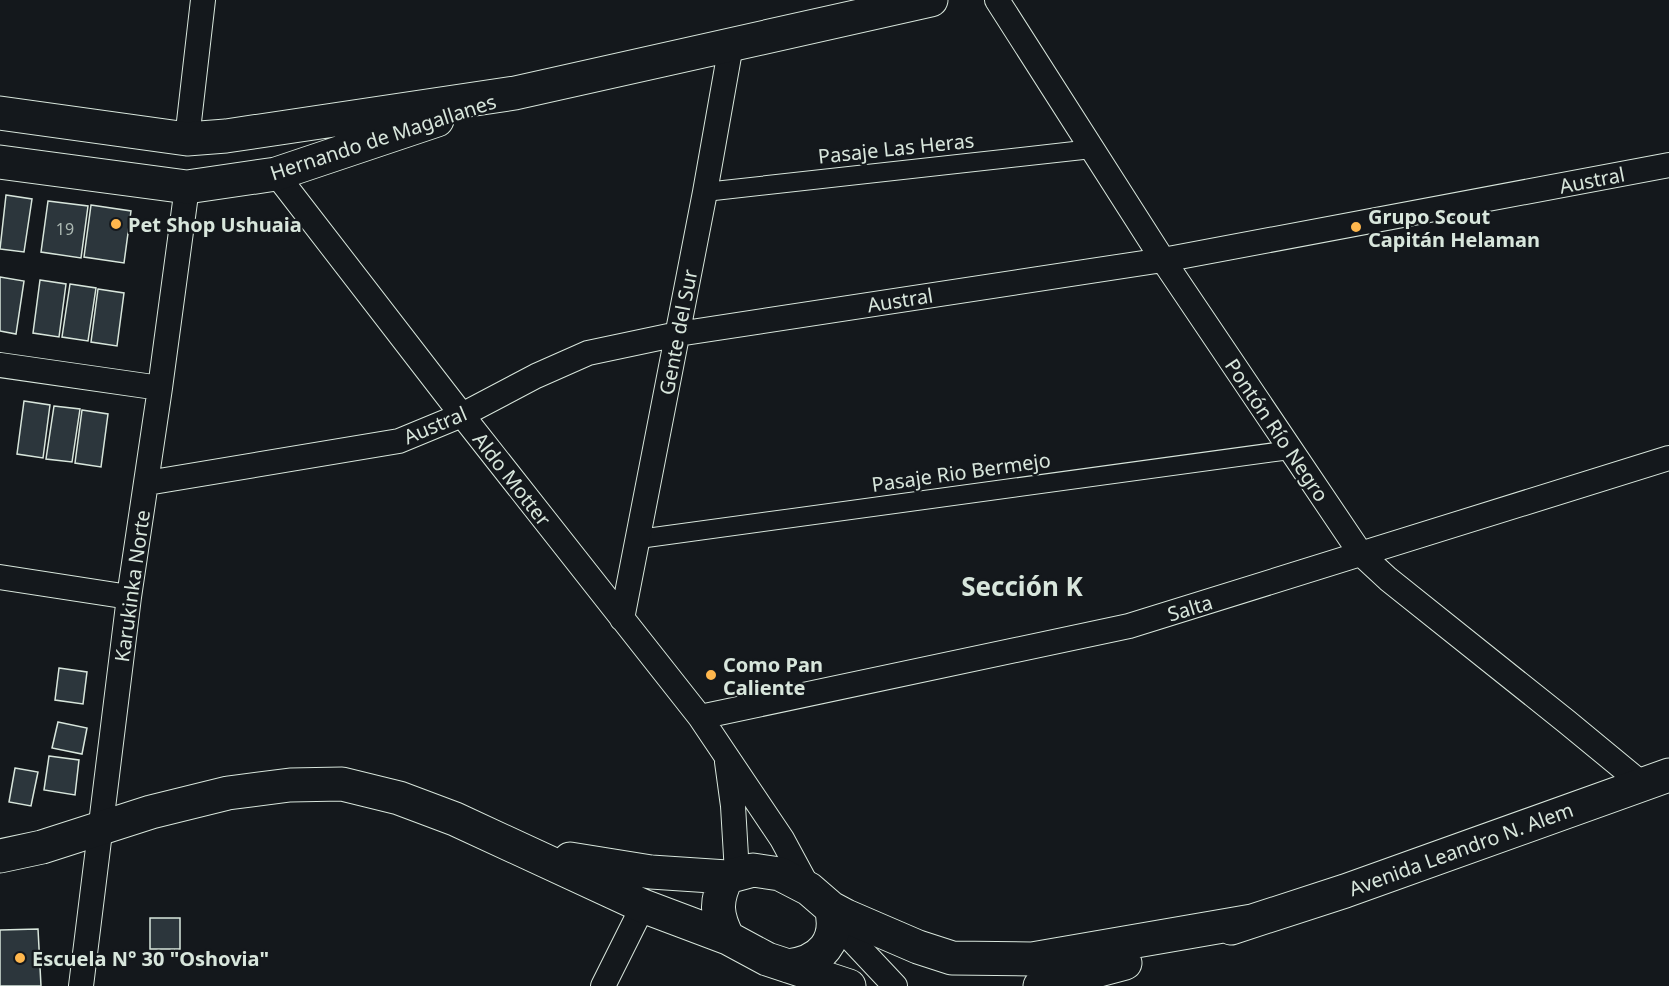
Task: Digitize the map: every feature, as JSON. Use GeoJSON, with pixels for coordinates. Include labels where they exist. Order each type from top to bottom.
{"type":"FeatureCollection","features":[{"type":"Feature","properties":{"kind":"main road","name":"Hernando de Magallanes"},"geometry":{"type":"LineString","coordinates":[[0,113],[187,139],[226,136],[515,93],[931,0]]}},
{"type":"Feature","properties":{"kind":"main road","name":"Hernando de Magallanes"},"geometry":{"type":"LineString","coordinates":[[0,162],[187,187],[276,174],[515,93]]}},
{"type":"Feature","properties":{"kind":"main road","name":"Avenida Leandro N. Alem"},"geometry":{"type":"LineString","coordinates":[[1040,986],[1114,966],[1345,891],[1655,779]]}},
{"type":"Feature","properties":{"kind":"main road","name":"Avenida Leandro N. Alem"},"geometry":{"type":"LineString","coordinates":[[0,856],[42,847],[151,812],[228,793],[290,785],[342,784],[399,798],[455,819],[643,906],[728,938],[767,959],[849,986]]}},
{"type":"Feature","properties":{"kind":"main road","name":"Avenida Leandro N. Alem"},"geometry":{"type":"LineString","coordinates":[[518,848],[598,865],[651,872],[732,875],[753,870],[767,871],[795,880],[825,906],[846,916],[918,947],[952,958],[1032,959],[1252,921]]}},
{"type":"Feature","properties":{"kind":"main road"},"geometry":{"type":"LineString","coordinates":[[728,938],[720,924],[718,907],[720,891],[732,875]]}},
{"type":"Feature","properties":{"kind":"main road"},"geometry":{"type":"LineString","coordinates":[[788,966],[802,964],[816,958],[826,948],[832,935],[825,906]]}},
{"type":"Feature","properties":{"kind":"street"},"geometry":{"type":"LineString","coordinates":[[187,139],[203,0]]}},
{"type":"Feature","properties":{"kind":"street","name":"Pontón Río Negro"},"geometry":{"type":"LineString","coordinates":[[997,0],[1163,260],[1361,554],[1388,579],[1567,722],[1655,779]]}},
{"type":"Feature","properties":{"kind":"street","name":"Gente del Sur"},"geometry":{"type":"LineString","coordinates":[[622,619],[705,192],[731,45]]}},
{"type":"Feature","properties":{"kind":"street","name":"Pasaje Las Heras"},"geometry":{"type":"LineString","coordinates":[[705,192],[1092,149]]}},
{"type":"Feature","properties":{"kind":"street","name":"Austral"},"geometry":{"type":"LineString","coordinates":[[147,483],[399,441],[462,415],[536,376],[588,353],[678,334],[1163,260],[1669,165]]}},
{"type":"Feature","properties":{"kind":"street","name":"Aldo Motter"},"geometry":{"type":"LineString","coordinates":[[276,174],[700,717],[825,906],[895,986]]}},
{"type":"Feature","properties":{"kind":"street","name":"Karukinka Norte"},"geometry":{"type":"LineString","coordinates":[[81,986],[129,597],[147,483],[187,187]]}},
{"type":"Feature","properties":{"kind":"street"},"geometry":{"type":"LineString","coordinates":[[0,365],[160,388]]}},
{"type":"Feature","properties":{"kind":"street","name":"Pasaje Rio Bermejo"},"geometry":{"type":"LineString","coordinates":[[639,539],[1290,450]]}},
{"type":"Feature","properties":{"kind":"street","name":"Salta"},"geometry":{"type":"LineString","coordinates":[[700,717],[1130,626],[1669,458]]}},
{"type":"Feature","properties":{"kind":"street"},"geometry":{"type":"LineString","coordinates":[[0,578],[129,597]]}},
{"type":"Feature","properties":{"kind":"street","name":"Aldo Motter"},"geometry":{"type":"LineString","coordinates":[[725,754],[733,806],[732,875]]}},
{"type":"Feature","properties":{"kind":"street"},"geometry":{"type":"LineString","coordinates":[[603,986],[643,906]]}},
{"type":"Feature","properties":{"kind":"building"},"geometry":{"type":"Polygon","coordinates":[[[6,195],[32,199],[24,252],[0,249],[6,195]]]}},
{"type":"Feature","properties":{"kind":"building"},"geometry":{"type":"Polygon","coordinates":[[[48,201],[88,206],[81,258],[41,252],[48,201]]]}},
{"type":"Feature","properties":{"kind":"building"},"geometry":{"type":"Polygon","coordinates":[[[91,205],[131,211],[124,263],[84,257],[91,205]]]}},
{"type":"Feature","properties":{"kind":"building"},"geometry":{"type":"Polygon","coordinates":[[[0,277],[24,281],[16,334],[0,331],[0,277]]]}},
{"type":"Feature","properties":{"kind":"building"},"geometry":{"type":"Polygon","coordinates":[[[40,280],[66,284],[59,337],[33,333],[40,280]]]}},
{"type":"Feature","properties":{"kind":"building"},"geometry":{"type":"Polygon","coordinates":[[[70,284],[96,288],[88,341],[62,337],[70,284]]]}},
{"type":"Feature","properties":{"kind":"building"},"geometry":{"type":"Polygon","coordinates":[[[98,289],[124,293],[117,346],[91,342],[98,289]]]}},
{"type":"Feature","properties":{"kind":"building"},"geometry":{"type":"Polygon","coordinates":[[[24,401],[50,405],[43,458],[17,454],[24,401]]]}},
{"type":"Feature","properties":{"kind":"building"},"geometry":{"type":"Polygon","coordinates":[[[54,406],[80,409],[72,462],[46,459],[54,406]]]}},
{"type":"Feature","properties":{"kind":"building"},"geometry":{"type":"Polygon","coordinates":[[[82,410],[108,414],[101,467],[75,463],[82,410]]]}},
{"type":"Feature","properties":{"kind":"building"},"geometry":{"type":"Polygon","coordinates":[[[59,668],[87,672],[83,704],[55,700],[59,668]]]}},
{"type":"Feature","properties":{"kind":"building"},"geometry":{"type":"Polygon","coordinates":[[[58,722],[87,728],[82,754],[52,748],[58,722]]]}},
{"type":"Feature","properties":{"kind":"building"},"geometry":{"type":"Polygon","coordinates":[[[49,756],[79,760],[75,795],[44,790],[49,756]]]}},
{"type":"Feature","properties":{"kind":"building"},"geometry":{"type":"Polygon","coordinates":[[[15,768],[38,772],[31,806],[9,802],[15,768]]]}},
{"type":"Feature","properties":{"kind":"building"},"geometry":{"type":"Polygon","coordinates":[[[150,918],[180,918],[180,949],[150,949],[150,918]]]}},
{"type":"Feature","properties":{"kind":"building","name":"Escuela N° 30 \"Oshovia\""},"geometry":{"type":"Polygon","coordinates":[[[38,929],[41,986],[0,986],[0,930],[38,929]]]}},
{"type":"Feature","properties":{"kind":"place","name":"Pet Shop Ushuaia"},"geometry":{"type":"Point","coordinates":[116,224]}},
{"type":"Feature","properties":{"kind":"place","name":"Grupo Scout Capitán Helaman"},"geometry":{"type":"Point","coordinates":[1356,227]}},
{"type":"Feature","properties":{"kind":"place","name":"Como Pan Caliente"},"geometry":{"type":"Point","coordinates":[711,675]}},
{"type":"Feature","properties":{"kind":"place","name":"Escuela N° 30 \"Oshovia\""},"geometry":{"type":"Point","coordinates":[20,958]}},
{"type":"Feature","properties":{"kind":"district","name":"Sección K"},"geometry":{"type":"Point","coordinates":[1022,586]}}]}
